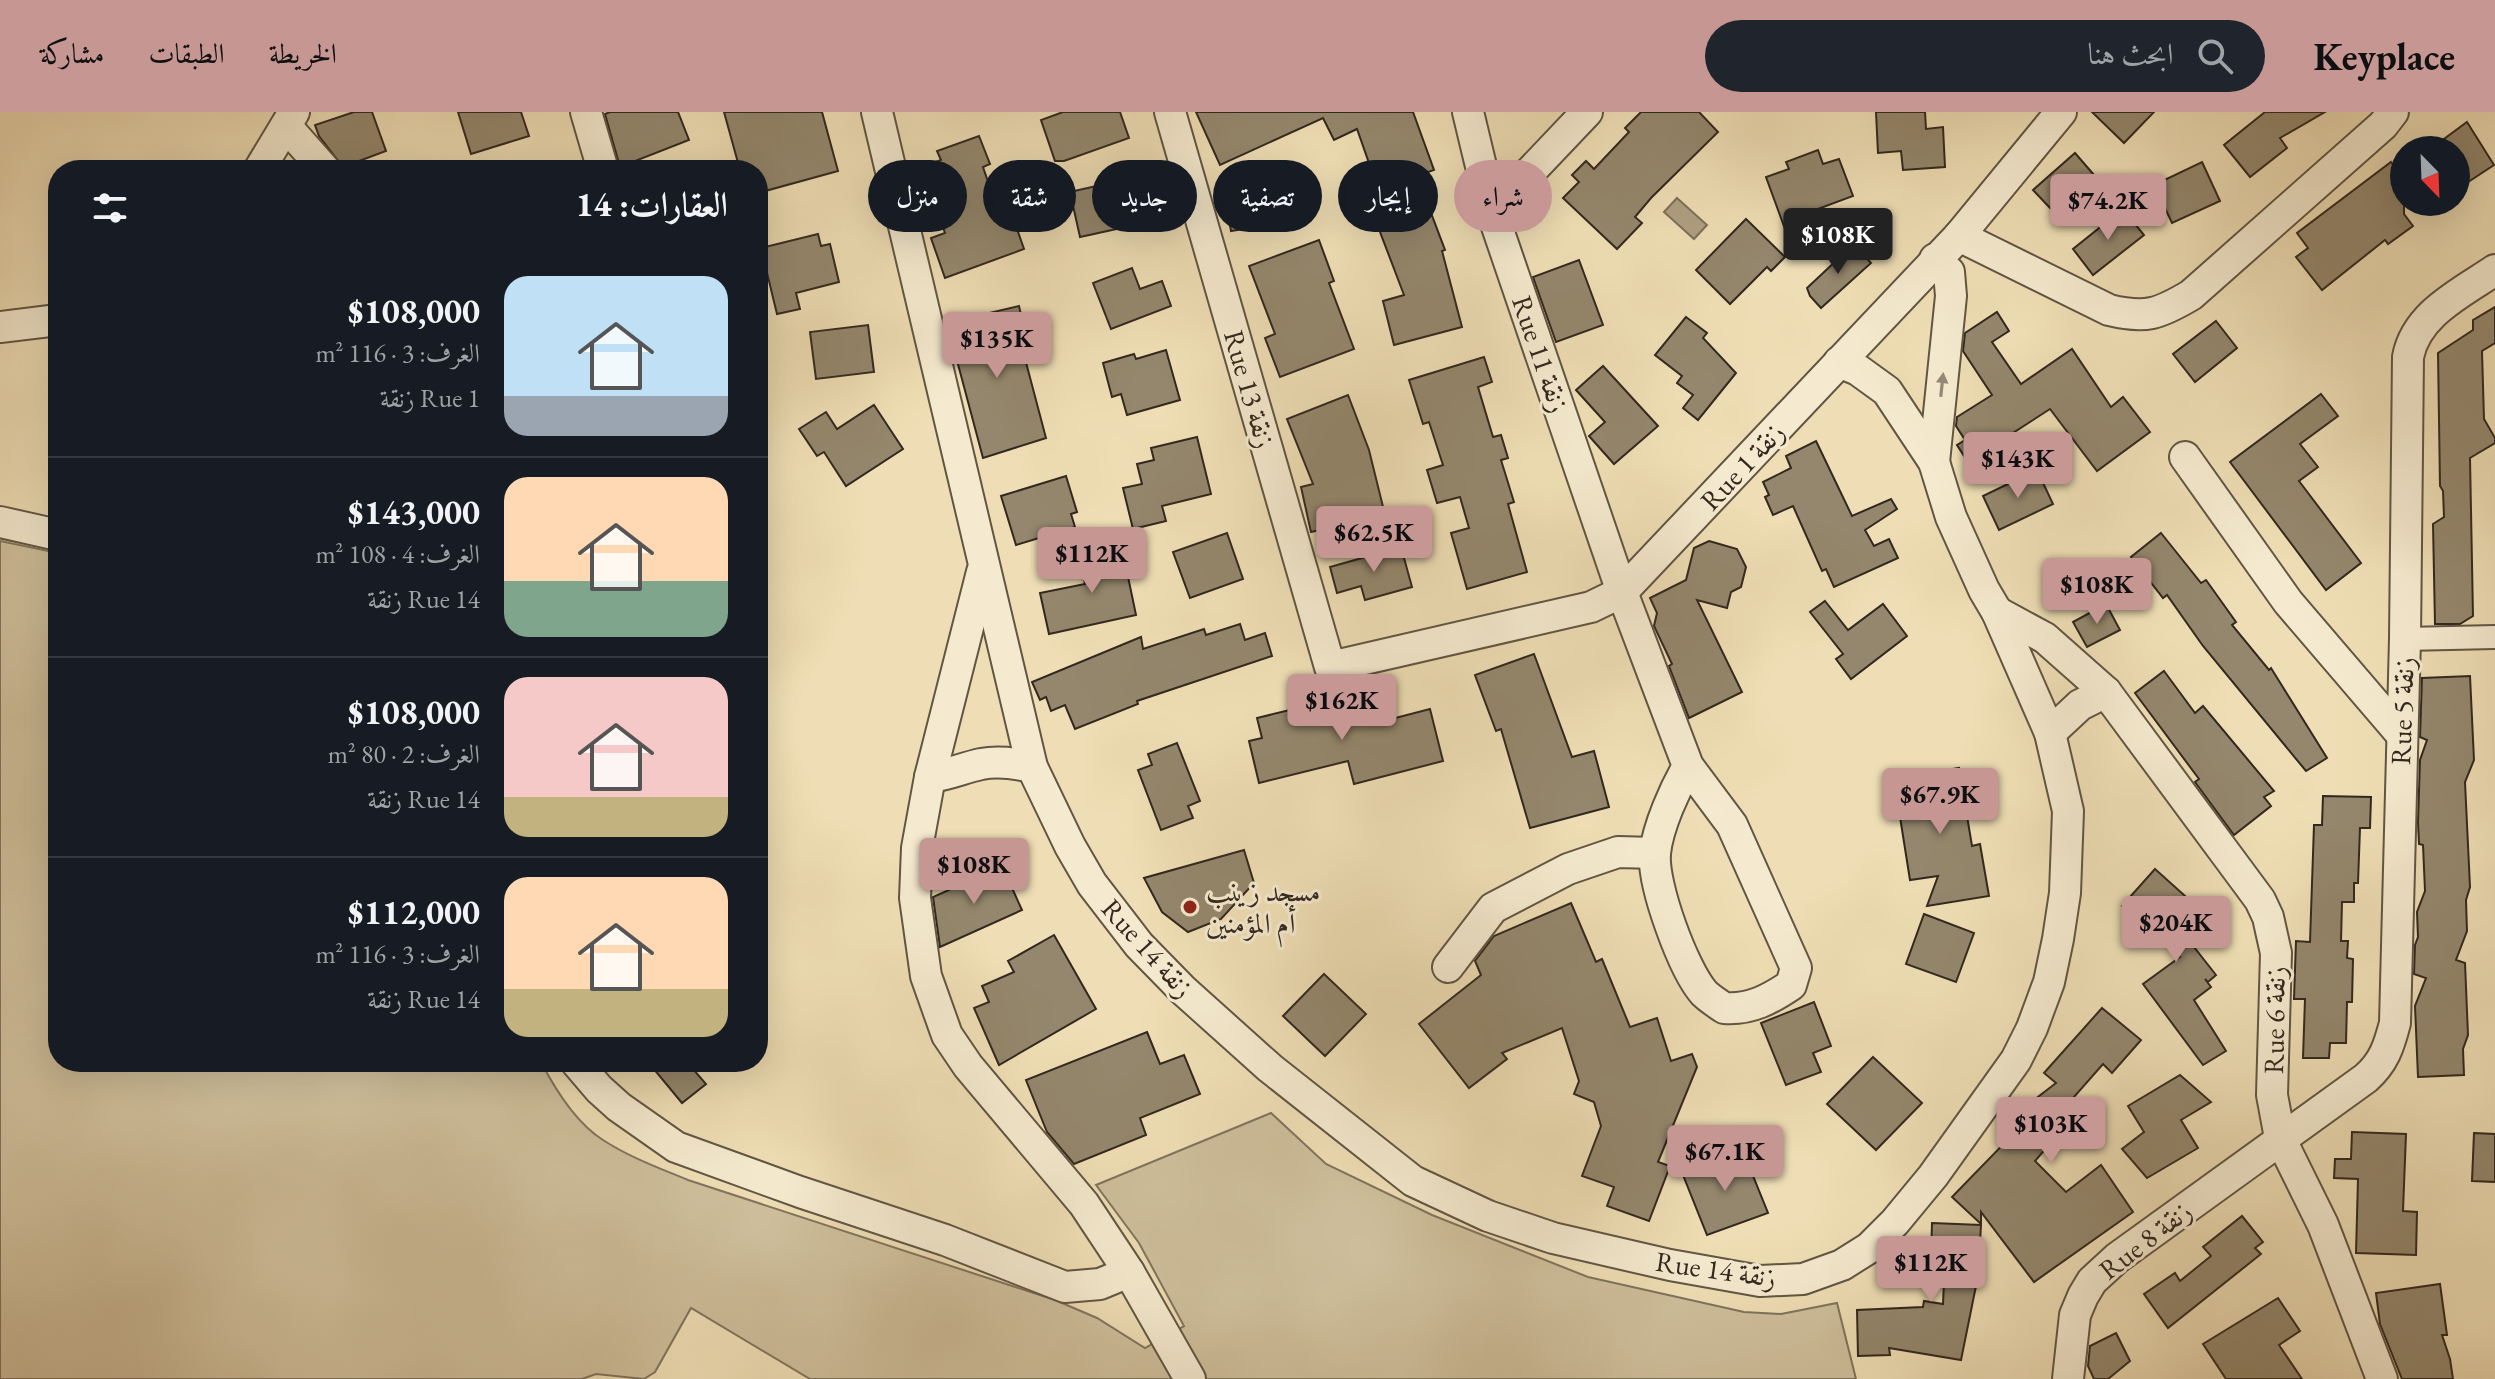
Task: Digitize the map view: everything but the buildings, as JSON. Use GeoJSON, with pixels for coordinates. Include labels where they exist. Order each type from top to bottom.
{"type":"FeatureCollection","features":[{"type":"Feature","properties":{"kind":"street"},"geometry":{"type":"LineString","coordinates":[[586,112],[600,160]]}},
{"type":"Feature","properties":{"kind":"street","name":"Rue 14 زنقة"},"geometry":{"type":"LineString","coordinates":[[877,112],[1032,767],[1092,884],[1139,945],[1183,990],[1270,1068],[1413,1181],[1488,1216],[1553,1238],[1670,1265],[1760,1281],[1803,1279],[1842,1265],[1869,1248],[1933,1176],[2016,1060],[2032,1028],[2049,982],[2065,893],[2068,811],[2050,733],[1951,517],[1934,462],[1887,391],[1858,370],[1839,362]]}},
{"type":"Feature","properties":{"kind":"street","name":"Rue 13 زنقة"},"geometry":{"type":"LineString","coordinates":[[1170,112],[1330,667]]}},
{"type":"Feature","properties":{"kind":"street","name":"Rue 11 زنقة"},"geometry":{"type":"LineString","coordinates":[[1468,112],[1480,160]]}},
{"type":"Feature","properties":{"kind":"street"},"geometry":{"type":"LineString","coordinates":[[1541,160],[1587,112]]}},
{"type":"Feature","properties":{"kind":"street","name":"Rue 1 زنقة"},"geometry":{"type":"LineString","coordinates":[[1330,667],[1591,607],[1622,592],[1959,236],[2061,112]]}},
{"type":"Feature","properties":{"kind":"street"},"geometry":{"type":"LineString","coordinates":[[1959,236],[2109,310],[2130,315],[2163,312],[2191,295],[2383,125],[2393,112]]}},
{"type":"Feature","properties":{"kind":"street"},"geometry":{"type":"LineString","coordinates":[[265,160],[290,119],[318,160]]}},
{"type":"Feature","properties":{"kind":"street","name":"Rue 11 زنقة"},"geometry":{"type":"LineString","coordinates":[[1499,232],[1622,592],[1688,766],[1732,825],[1754,869],[1796,968],[1791,985],[1764,1002],[1733,1009],[1724,1008],[1703,992],[1690,971],[1657,884],[1655,853]]}},
{"type":"Feature","properties":{"kind":"street","name":"Rue 14 زنقة"},"geometry":{"type":"LineString","coordinates":[[1934,462],[1951,296],[1949,272],[1935,259]]}},
{"type":"Feature","properties":{"kind":"street","name":"Rue 5 زنقة"},"geometry":{"type":"LineString","coordinates":[[2280,1138],[2380,1066],[2395,1023],[2405,639],[2408,357],[2415,333],[2436,310],[2495,270]]}},
{"type":"Feature","properties":{"kind":"street"},"geometry":{"type":"LineString","coordinates":[[0,327],[48,321]]}},
{"type":"Feature","properties":{"kind":"street"},"geometry":{"type":"LineString","coordinates":[[2185,457],[2288,602],[2401,734]]}},
{"type":"Feature","properties":{"kind":"street"},"geometry":{"type":"LineString","coordinates":[[0,522],[48,533]]}},
{"type":"Feature","properties":{"kind":"street"},"geometry":{"type":"LineString","coordinates":[[983,568],[930,777],[917,848],[915,898],[926,976],[947,1035],[1084,1204],[1129,1272],[1190,1379]]}},
{"type":"Feature","properties":{"kind":"street","name":"Rue 6 زنقة"},"geometry":{"type":"LineString","coordinates":[[1997,612],[2045,638],[2106,692],[2260,900],[2268,917],[2276,953],[2272,1095],[2280,1138],[2323,1225],[2382,1379]]}},
{"type":"Feature","properties":{"kind":"street"},"geometry":{"type":"LineString","coordinates":[[2405,639],[2495,637]]}},
{"type":"Feature","properties":{"kind":"street"},"geometry":{"type":"LineString","coordinates":[[2050,733],[2080,705],[2106,692]]}},
{"type":"Feature","properties":{"kind":"street"},"geometry":{"type":"LineString","coordinates":[[930,777],[947,775],[983,763],[1014,763],[1032,767]]}},
{"type":"Feature","properties":{"kind":"street"},"geometry":{"type":"LineString","coordinates":[[1448,967],[1493,908],[1568,869],[1593,860],[1618,852],[1655,853],[1673,796],[1688,766]]}},
{"type":"Feature","properties":{"kind":"street"},"geometry":{"type":"LineString","coordinates":[[585,1072],[619,1107],[676,1147],[945,1240],[1065,1287],[1100,1284],[1129,1272]]}},
{"type":"Feature","properties":{"kind":"street","name":"Rue 8 زنقة"},"geometry":{"type":"LineString","coordinates":[[2068,1379],[2075,1315],[2092,1281],[2117,1258],[2280,1138]]}},
{"type":"Feature","properties":{"kind":"shaded area"},"geometry":{"type":"Polygon","coordinates":[[[1677,198],[1707,225],[1694,239],[1664,212],[1677,198]]]}},
{"type":"Feature","properties":{"kind":"shaded area"},"geometry":{"type":"Polygon","coordinates":[[[0,541],[48,551],[48,1072],[547,1072],[575,1115],[593,1133],[634,1157],[688,1180],[1055,1300],[1097,1318],[1145,1348],[1184,1326],[1139,1243],[1096,1185],[1271,1113],[1326,1164],[1432,1215],[1588,1277],[1744,1312],[1781,1314],[1837,1303],[1856,1379],[810,1379],[691,1308],[655,1372],[644,1379],[596,1374],[582,1379],[0,1379],[0,541]]]}},
{"type":"Feature","properties":{"kind":"place","name":"مسجد زينب أم المؤمنين"},"geometry":{"type":"Point","coordinates":[1190,907]}}]}
